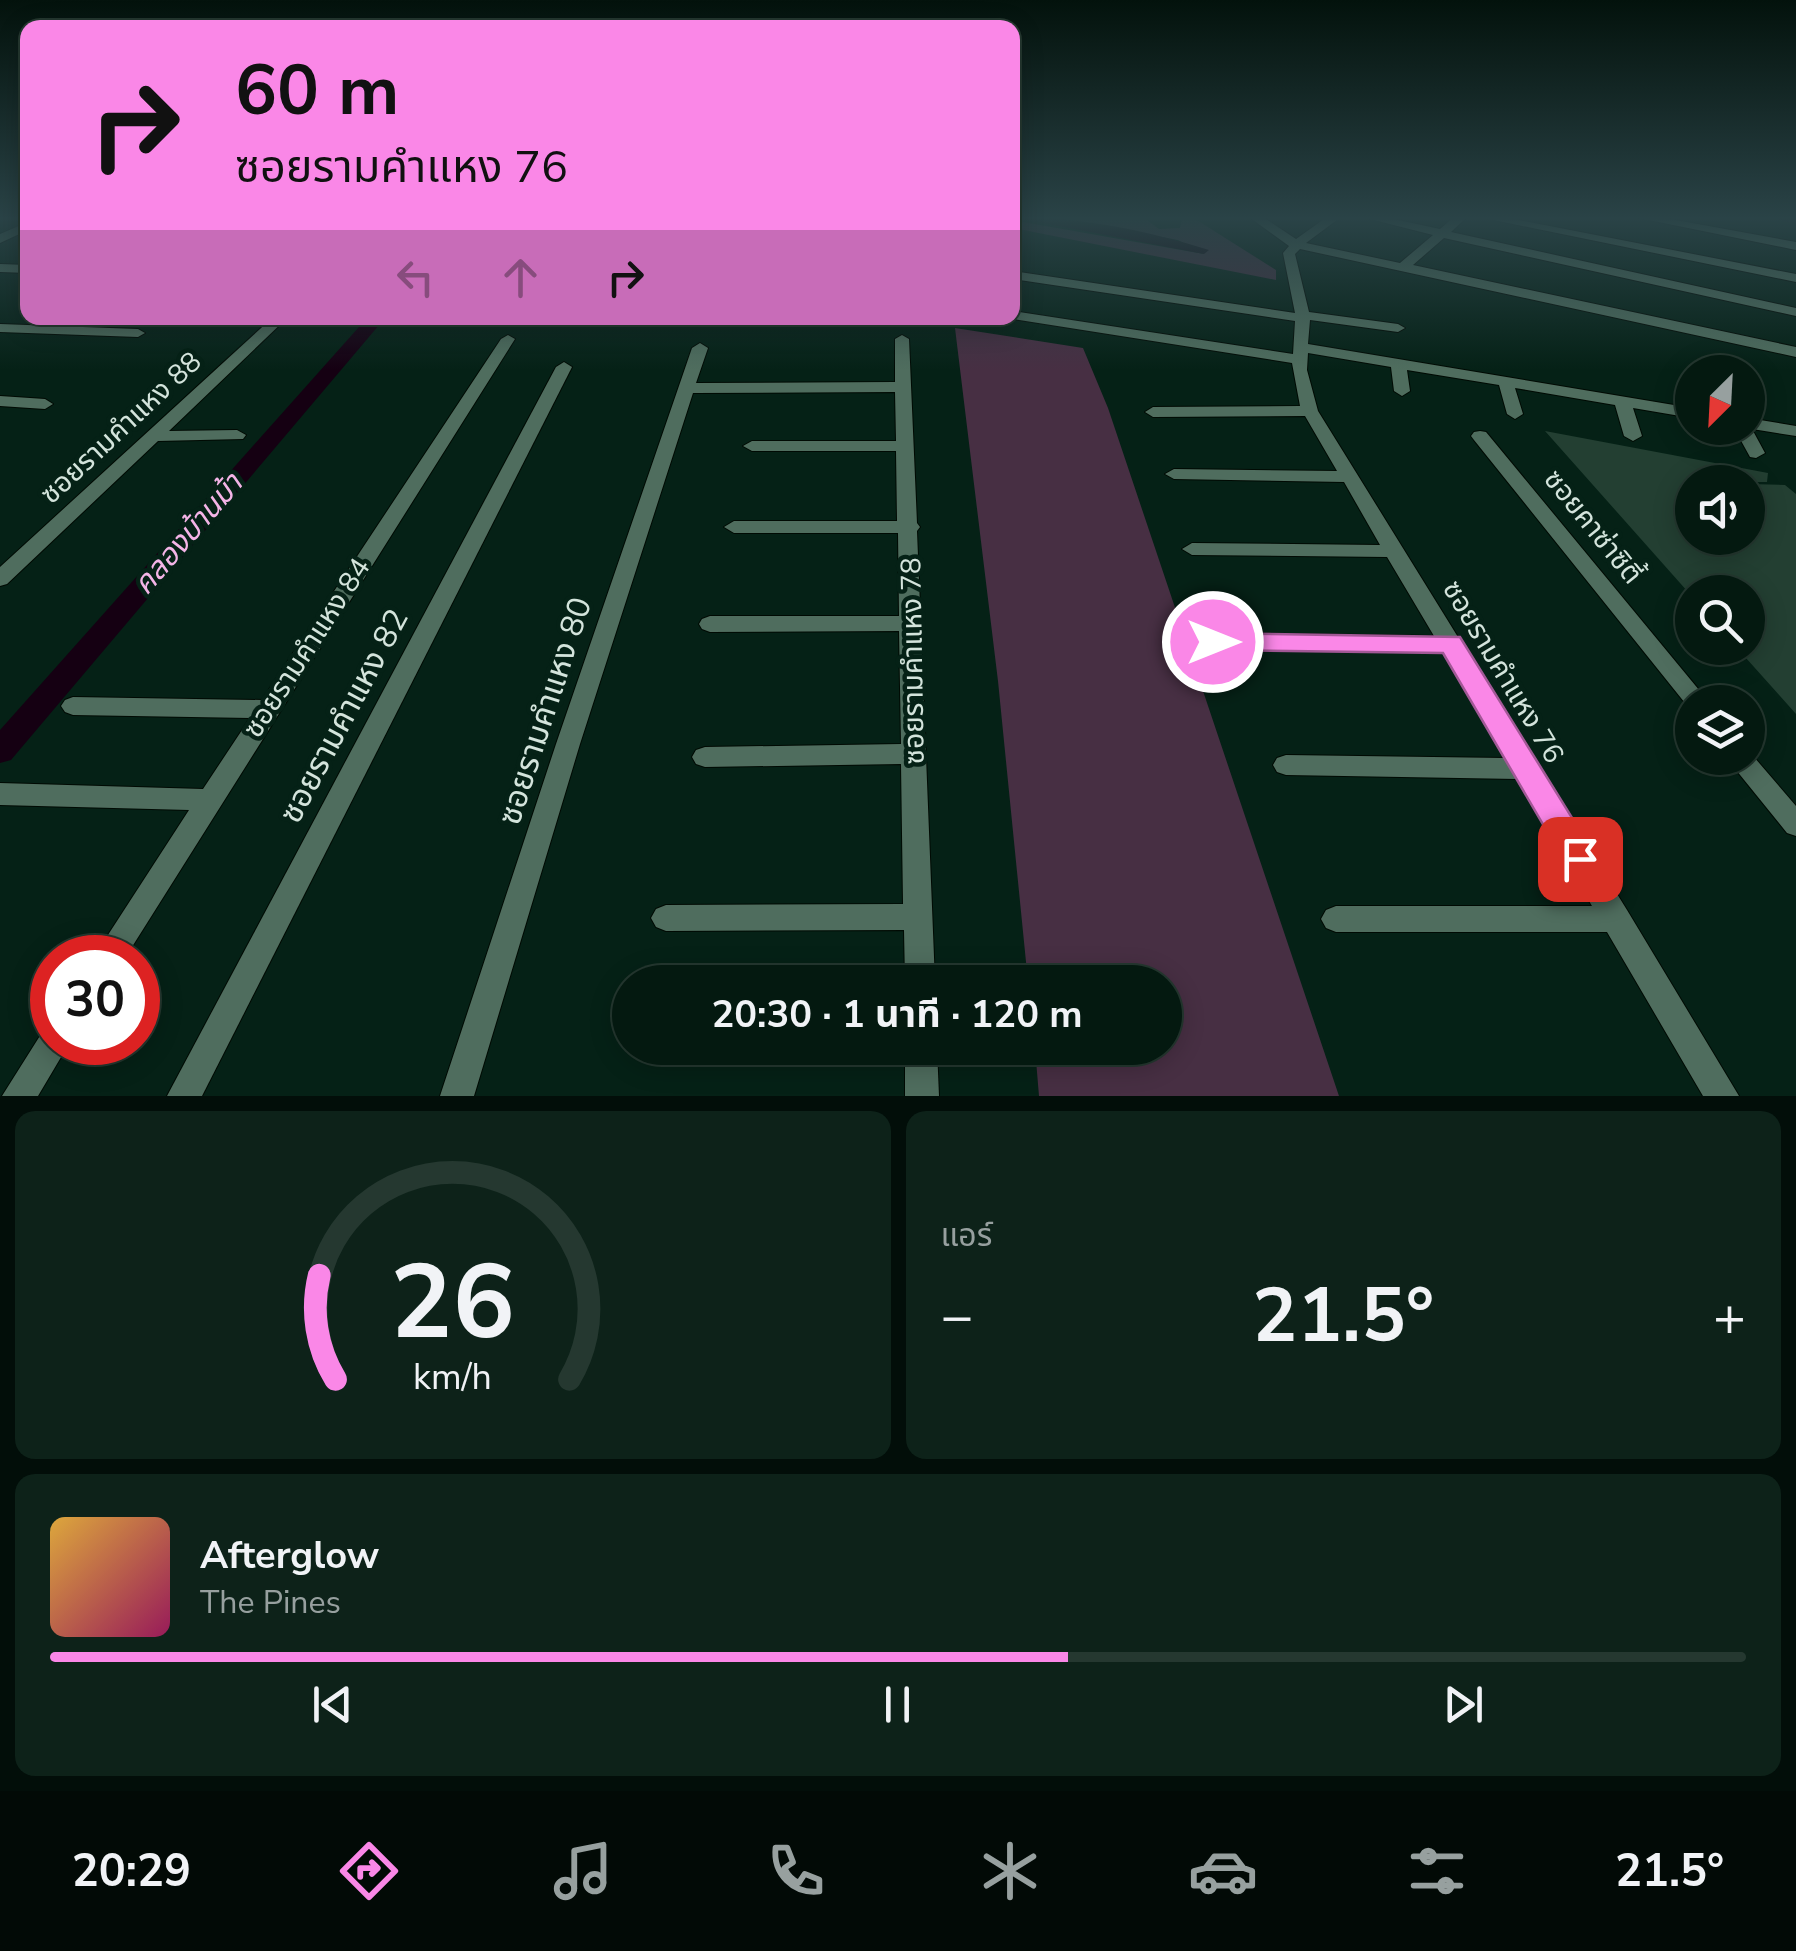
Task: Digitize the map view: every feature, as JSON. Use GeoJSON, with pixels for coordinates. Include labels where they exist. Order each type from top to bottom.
{"type":"FeatureCollection","features":[{"type":"Feature","properties":{"kind":"street","name":"ซอยรามคำแหง 76"},"geometry":{"type":"LineString","coordinates":[[1294,268],[1302,390],[1310,411],[1722,1096]]}},
{"type":"Feature","properties":{"kind":"street"},"geometry":{"type":"LineString","coordinates":[[1408,268],[1796,352]]}},
{"type":"Feature","properties":{"kind":"street"},"geometry":{"type":"LineString","coordinates":[[1596,268],[1796,312]]}},
{"type":"Feature","properties":{"kind":"street"},"geometry":{"type":"LineString","coordinates":[[1746,268],[1796,278]]}},
{"type":"Feature","properties":{"kind":"street"},"geometry":{"type":"LineString","coordinates":[[1020,278],[1371,349]]}},
{"type":"Feature","properties":{"kind":"street"},"geometry":{"type":"LineString","coordinates":[[1020,316],[1301,336],[1398,328]]}},
{"type":"Feature","properties":{"kind":"street","name":"ซอยรามคำแหง 88"},"geometry":{"type":"LineString","coordinates":[[0,579],[272,325]]}},
{"type":"Feature","properties":{"kind":"street"},"geometry":{"type":"LineString","coordinates":[[0,328],[138,334]]}},
{"type":"Feature","properties":{"kind":"street"},"geometry":{"type":"LineString","coordinates":[[1301,336],[1398,361],[1675,410]]}},
{"type":"Feature","properties":{"kind":"street","name":"ซอยรามคำแหง 84"},"geometry":{"type":"LineString","coordinates":[[123,935],[508,339]]}},
{"type":"Feature","properties":{"kind":"street","name":"ซอยรามคำแหง 78"},"geometry":{"type":"LineString","coordinates":[[902,340],[919,965]]}},
{"type":"Feature","properties":{"kind":"street","name":"ซอยรามคำแหง 80"},"geometry":{"type":"LineString","coordinates":[[457,1096],[700,348]]}},
{"type":"Feature","properties":{"kind":"street"},"geometry":{"type":"LineString","coordinates":[[1398,361],[1402,391]]}},
{"type":"Feature","properties":{"kind":"street","name":"ซอยรามคำแหง 82"},"geometry":{"type":"LineString","coordinates":[[184,1096],[564,366]]}},
{"type":"Feature","properties":{"kind":"street"},"geometry":{"type":"LineString","coordinates":[[1505,380],[1514,414]]}},
{"type":"Feature","properties":{"kind":"street"},"geometry":{"type":"LineString","coordinates":[[686,388],[903,388]]}},
{"type":"Feature","properties":{"kind":"street"},"geometry":{"type":"LineString","coordinates":[[1622,400],[1633,436]]}},
{"type":"Feature","properties":{"kind":"street"},"geometry":{"type":"LineString","coordinates":[[0,401],[44,404]]}},
{"type":"Feature","properties":{"kind":"street"},"geometry":{"type":"LineString","coordinates":[[1153,412],[1310,411]]}},
{"type":"Feature","properties":{"kind":"street"},"geometry":{"type":"LineString","coordinates":[[1765,428],[1796,432]]}},
{"type":"Feature","properties":{"kind":"street"},"geometry":{"type":"LineString","coordinates":[[153,436],[236,434]]}},
{"type":"Feature","properties":{"kind":"street","name":"ซอยคาซ่าซิตี้"},"geometry":{"type":"LineString","coordinates":[[1480,436],[1682,685]]}},
{"type":"Feature","properties":{"kind":"street"},"geometry":{"type":"LineString","coordinates":[[1753,445],[1756,453]]}},
{"type":"Feature","properties":{"kind":"street"},"geometry":{"type":"LineString","coordinates":[[752,446],[905,446]]}},
{"type":"Feature","properties":{"kind":"street"},"geometry":{"type":"LineString","coordinates":[[1174,474],[1352,477]]}},
{"type":"Feature","properties":{"kind":"street"},"geometry":{"type":"LineString","coordinates":[[734,528],[910,527]]}},
{"type":"Feature","properties":{"kind":"street"},"geometry":{"type":"LineString","coordinates":[[1192,549],[1396,551]]}},
{"type":"Feature","properties":{"kind":"street"},"geometry":{"type":"LineString","coordinates":[[710,624],[912,623]]}},
{"type":"Feature","properties":{"kind":"street"},"geometry":{"type":"LineString","coordinates":[[1213,642],[1451,644]]}},
{"type":"Feature","properties":{"kind":"street"},"geometry":{"type":"LineString","coordinates":[[74,706],[267,708]]}},
{"type":"Feature","properties":{"kind":"street"},"geometry":{"type":"LineString","coordinates":[[706,757],[915,754]]}},
{"type":"Feature","properties":{"kind":"street"},"geometry":{"type":"LineString","coordinates":[[1286,765],[1526,769]]}},
{"type":"Feature","properties":{"kind":"street"},"geometry":{"type":"LineString","coordinates":[[1755,775],[1796,824]]}},
{"type":"Feature","properties":{"kind":"street"},"geometry":{"type":"LineString","coordinates":[[0,794],[209,800]]}},
{"type":"Feature","properties":{"kind":"street"},"geometry":{"type":"LineString","coordinates":[[666,918],[918,918]]}},
{"type":"Feature","properties":{"kind":"street"},"geometry":{"type":"LineString","coordinates":[[1336,918],[1617,920]]}},
{"type":"Feature","properties":{"kind":"street"},"geometry":{"type":"LineString","coordinates":[[19,1096],[39,1065]]}},
{"type":"Feature","properties":{"kind":"street"},"geometry":{"type":"LineString","coordinates":[[921,1065],[922,1096]]}},
{"type":"Feature","properties":{"kind":"shaded area"},"geometry":{"type":"Polygon","coordinates":[[[1216,268],[1273,268],[1276,280],[1216,268]]]}},
{"type":"Feature","properties":{"kind":"shaded area"},"geometry":{"type":"Polygon","coordinates":[[[955,328],[1083,348],[1108,408],[1339,1096],[1039,1096],[1036,1065],[1182,1065],[1182,965],[1026,965],[998,681],[955,328]]]}},
{"type":"Feature","properties":{"kind":"building"},"geometry":{"type":"Polygon","coordinates":[[[1545,431],[1726,465],[1675,465],[1675,555],[1765,555],[1765,484],[1785,485],[1796,494],[1796,714],[1752,665],[1765,665],[1765,575],[1675,577],[1545,431]]]}},
{"type":"Feature","properties":{"kind":"waterway","name":"คลองบ้านม้า"},"geometry":{"type":"LineString","coordinates":[[0,751],[370,325]]}},
{"type":"Feature","properties":{"kind":"route"},"geometry":{"type":"LineString","coordinates":[[1213,642],[1451,644],[1580,859]]}}]}
